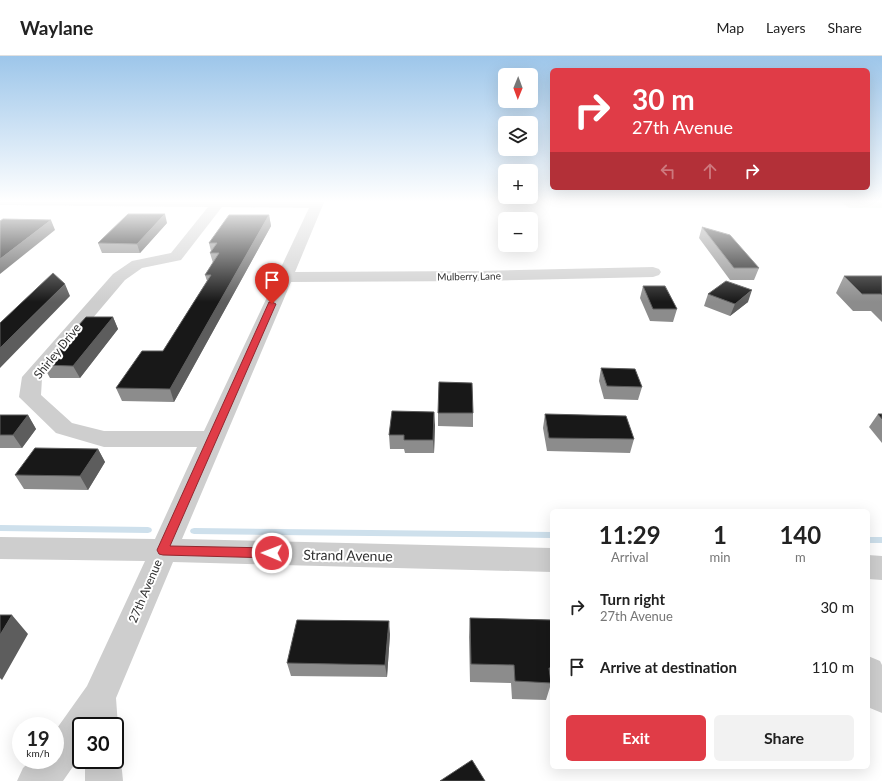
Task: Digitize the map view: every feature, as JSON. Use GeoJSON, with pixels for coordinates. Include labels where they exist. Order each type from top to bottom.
{"type":"FeatureCollection","features":[{"type":"Feature","properties":{"kind":"street","name":"Shirley Drive"},"geometry":{"type":"LineString","coordinates":[[194,234],[176,257],[137,264],[119,278],[32,377],[30,397],[64,428],[104,439],[212,439]]}},
{"type":"Feature","properties":{"kind":"street","name":"27th Avenue"},"geometry":{"type":"LineString","coordinates":[[36,781],[53,765],[100,712],[163,550],[304,234]]}},
{"type":"Feature","properties":{"kind":"street","name":"Mulberry Lane"},"geometry":{"type":"LineString","coordinates":[[284,277],[480,276],[653,272]]}},
{"type":"Feature","properties":{"kind":"street","name":"Strand Avenue"},"geometry":{"type":"LineString","coordinates":[[0,548],[163,550],[550,560]]}},
{"type":"Feature","properties":{"kind":"street"},"geometry":{"type":"LineString","coordinates":[[870,567],[882,568]]}},
{"type":"Feature","properties":{"kind":"street"},"geometry":{"type":"LineString","coordinates":[[870,675],[882,696]]}},
{"type":"Feature","properties":{"kind":"street"},"geometry":{"type":"LineString","coordinates":[[103,769],[104,781]]}},
{"type":"Feature","properties":{"kind":"building"},"geometry":{"type":"Polygon","coordinates":[[[0,234],[33,234],[0,259],[0,234]]]}},
{"type":"Feature","properties":{"kind":"building"},"geometry":{"type":"Polygon","coordinates":[[[107,234],[146,234],[137,244],[98,243],[107,234]]]}},
{"type":"Feature","properties":{"kind":"building"},"geometry":{"type":"Polygon","coordinates":[[[216,234],[258,234],[170,389],[116,388],[142,351],[163,351],[211,275],[205,275],[219,253],[210,253],[217,243],[209,243],[216,234]]]}},
{"type":"Feature","properties":{"kind":"building"},"geometry":{"type":"Polygon","coordinates":[[[707,234],[730,235],[759,268],[734,268],[707,234]]]}},
{"type":"Feature","properties":{"kind":"building"},"geometry":{"type":"Polygon","coordinates":[[[53,273],[65,284],[0,348],[0,323],[53,273]]]}},
{"type":"Feature","properties":{"kind":"building"},"geometry":{"type":"Polygon","coordinates":[[[844,276],[882,276],[882,295],[862,294],[844,276]]]}},
{"type":"Feature","properties":{"kind":"building"},"geometry":{"type":"Polygon","coordinates":[[[726,281],[752,290],[735,304],[708,294],[726,281]]]}},
{"type":"Feature","properties":{"kind":"building"},"geometry":{"type":"Polygon","coordinates":[[[643,286],[665,286],[677,309],[653,309],[643,286]]]}},
{"type":"Feature","properties":{"kind":"building"},"geometry":{"type":"Polygon","coordinates":[[[86,317],[113,317],[73,366],[43,365],[86,317]]]}},
{"type":"Feature","properties":{"kind":"building"},"geometry":{"type":"Polygon","coordinates":[[[601,368],[635,369],[642,387],[607,386],[601,368]]]}},
{"type":"Feature","properties":{"kind":"building"},"geometry":{"type":"Polygon","coordinates":[[[439,382],[472,383],[473,413],[438,413],[439,382]]]}},
{"type":"Feature","properties":{"kind":"building"},"geometry":{"type":"Polygon","coordinates":[[[392,411],[434,412],[433,440],[404,440],[404,435],[389,435],[392,411]]]}},
{"type":"Feature","properties":{"kind":"building"},"geometry":{"type":"Polygon","coordinates":[[[545,414],[626,416],[634,439],[549,438],[545,414]]]}},
{"type":"Feature","properties":{"kind":"building"},"geometry":{"type":"Polygon","coordinates":[[[0,415],[28,415],[13,435],[0,435],[0,415]]]}},
{"type":"Feature","properties":{"kind":"building"},"geometry":{"type":"Polygon","coordinates":[[[35,448],[98,449],[80,476],[15,475],[35,448]]]}},
{"type":"Feature","properties":{"kind":"building"},"geometry":{"type":"Polygon","coordinates":[[[0,615],[12,615],[0,635],[0,615]]]}},
{"type":"Feature","properties":{"kind":"building"},"geometry":{"type":"Polygon","coordinates":[[[470,618],[550,620],[550,683],[515,681],[514,665],[471,664],[470,618]]]}},
{"type":"Feature","properties":{"kind":"building"},"geometry":{"type":"Polygon","coordinates":[[[297,620],[389,621],[385,665],[287,663],[297,620]]]}},
{"type":"Feature","properties":{"kind":"building"},"geometry":{"type":"Polygon","coordinates":[[[472,760],[485,781],[440,781],[472,760]]]}},
{"type":"Feature","properties":{"kind":"waterway"},"geometry":{"type":"LineString","coordinates":[[0,528],[148,530]]}},
{"type":"Feature","properties":{"kind":"waterway"},"geometry":{"type":"LineString","coordinates":[[194,531],[550,535]]}},
{"type":"Feature","properties":{"kind":"waterway"},"geometry":{"type":"LineString","coordinates":[[870,540],[882,540]]}},
{"type":"Feature","properties":{"kind":"route"},"geometry":{"type":"LineString","coordinates":[[272,304],[163,550],[272,553]]}}]}
